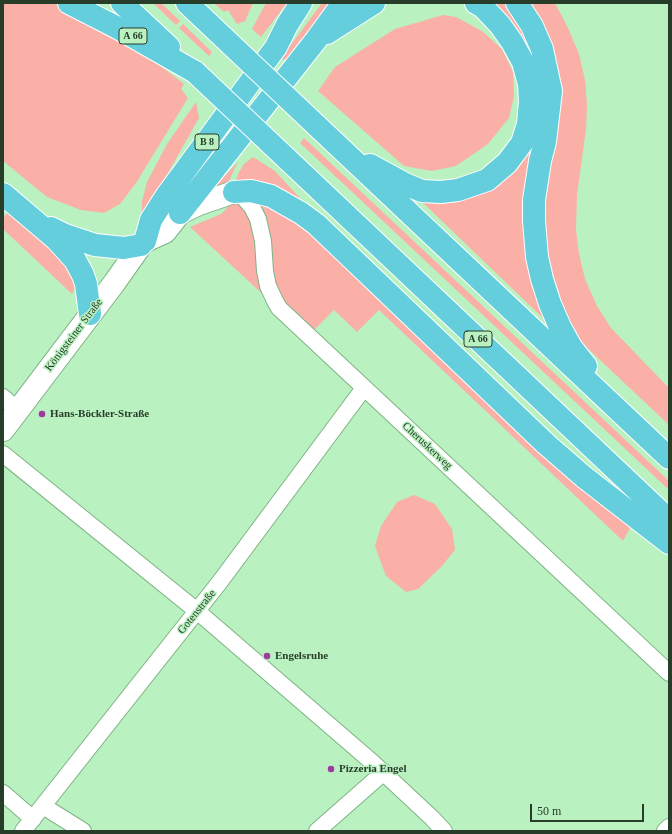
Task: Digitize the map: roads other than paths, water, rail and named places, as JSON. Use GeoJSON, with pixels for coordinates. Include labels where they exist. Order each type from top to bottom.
{"type":"FeatureCollection","features":[{"type":"Feature","properties":{"kind":"highway","name":"A 66"},"geometry":{"type":"LineString","coordinates":[[69,3],[116,27],[195,72]]}},
{"type":"Feature","properties":{"kind":"highway","name":"A 66"},"geometry":{"type":"LineString","coordinates":[[122,3],[669,520]]}},
{"type":"Feature","properties":{"kind":"highway"},"geometry":{"type":"LineString","coordinates":[[187,3],[669,458]]}},
{"type":"Feature","properties":{"kind":"highway"},"geometry":{"type":"LineString","coordinates":[[276,47],[287,25],[301,3]]}},
{"type":"Feature","properties":{"kind":"highway","name":"B 8"},"geometry":{"type":"LineString","coordinates":[[143,243],[151,220],[167,195],[276,47],[292,32],[314,3]]}},
{"type":"Feature","properties":{"kind":"highway","name":"B 8"},"geometry":{"type":"LineString","coordinates":[[180,213],[316,40],[343,3]]}},
{"type":"Feature","properties":{"kind":"highway"},"geometry":{"type":"LineString","coordinates":[[316,40],[374,3]]}},
{"type":"Feature","properties":{"kind":"highway"},"geometry":{"type":"LineString","coordinates":[[316,125],[368,164],[405,184],[422,191],[441,192],[458,190],[487,180],[507,163],[522,143],[528,124],[530,102],[529,84],[523,62],[512,42],[500,25],[476,3]]}},
{"type":"Feature","properties":{"kind":"highway"},"geometry":{"type":"LineString","coordinates":[[517,3],[532,26],[542,50],[550,90],[545,142],[540,161],[534,200],[535,239],[542,279],[550,304],[571,347],[629,421]]}},
{"type":"Feature","properties":{"kind":"highway"},"geometry":{"type":"LineString","coordinates":[[234,192],[251,191],[271,196],[301,212],[316,224],[546,444],[584,477],[669,543]]}},
{"type":"Feature","properties":{"kind":"highway"},"geometry":{"type":"LineString","coordinates":[[3,194],[56,239],[75,260],[86,284],[90,314]]}},
{"type":"Feature","properties":{"kind":"highway"},"geometry":{"type":"LineString","coordinates":[[30,217],[66,235],[95,245],[124,248],[143,243]]}},
{"type":"Feature","properties":{"kind":"main road"},"geometry":{"type":"LineString","coordinates":[[180,213],[234,192]]}},
{"type":"Feature","properties":{"kind":"main road","name":"B 8"},"geometry":{"type":"LineString","coordinates":[[143,243],[164,232],[180,213]]}},
{"type":"Feature","properties":{"kind":"main road","name":"Königsteiner Straße"},"geometry":{"type":"LineString","coordinates":[[3,430],[10,404],[90,314],[143,243]]}},
{"type":"Feature","properties":{"kind":"street","name":"Cheruskerweg"},"geometry":{"type":"LineString","coordinates":[[234,192],[244,198],[252,207],[258,219],[263,241],[265,271],[268,286],[279,308],[669,672]]}},
{"type":"Feature","properties":{"kind":"street","name":"Gotenstraße"},"geometry":{"type":"LineString","coordinates":[[28,825],[223,578],[364,388]]}},
{"type":"Feature","properties":{"kind":"street"},"geometry":{"type":"LineString","coordinates":[[3,454],[197,611],[384,772],[444,831]]}},
{"type":"Feature","properties":{"kind":"street"},"geometry":{"type":"LineString","coordinates":[[317,831],[384,772]]}},
{"type":"Feature","properties":{"kind":"street"},"geometry":{"type":"LineString","coordinates":[[3,794],[28,825]]}},
{"type":"Feature","properties":{"kind":"street"},"geometry":{"type":"LineString","coordinates":[[43,806],[83,831]]}},
{"type":"Feature","properties":{"kind":"street"},"geometry":{"type":"LineString","coordinates":[[666,831],[669,827]]}},
{"type":"Feature","properties":{"kind":"place","name":"Hans-Böckler-Straße"},"geometry":{"type":"Point","coordinates":[42,414]}},
{"type":"Feature","properties":{"kind":"place","name":"Engelsruhe"},"geometry":{"type":"Point","coordinates":[267,656]}},
{"type":"Feature","properties":{"kind":"place","name":"Pizzeria Engel"},"geometry":{"type":"Point","coordinates":[331,769]}}]}
